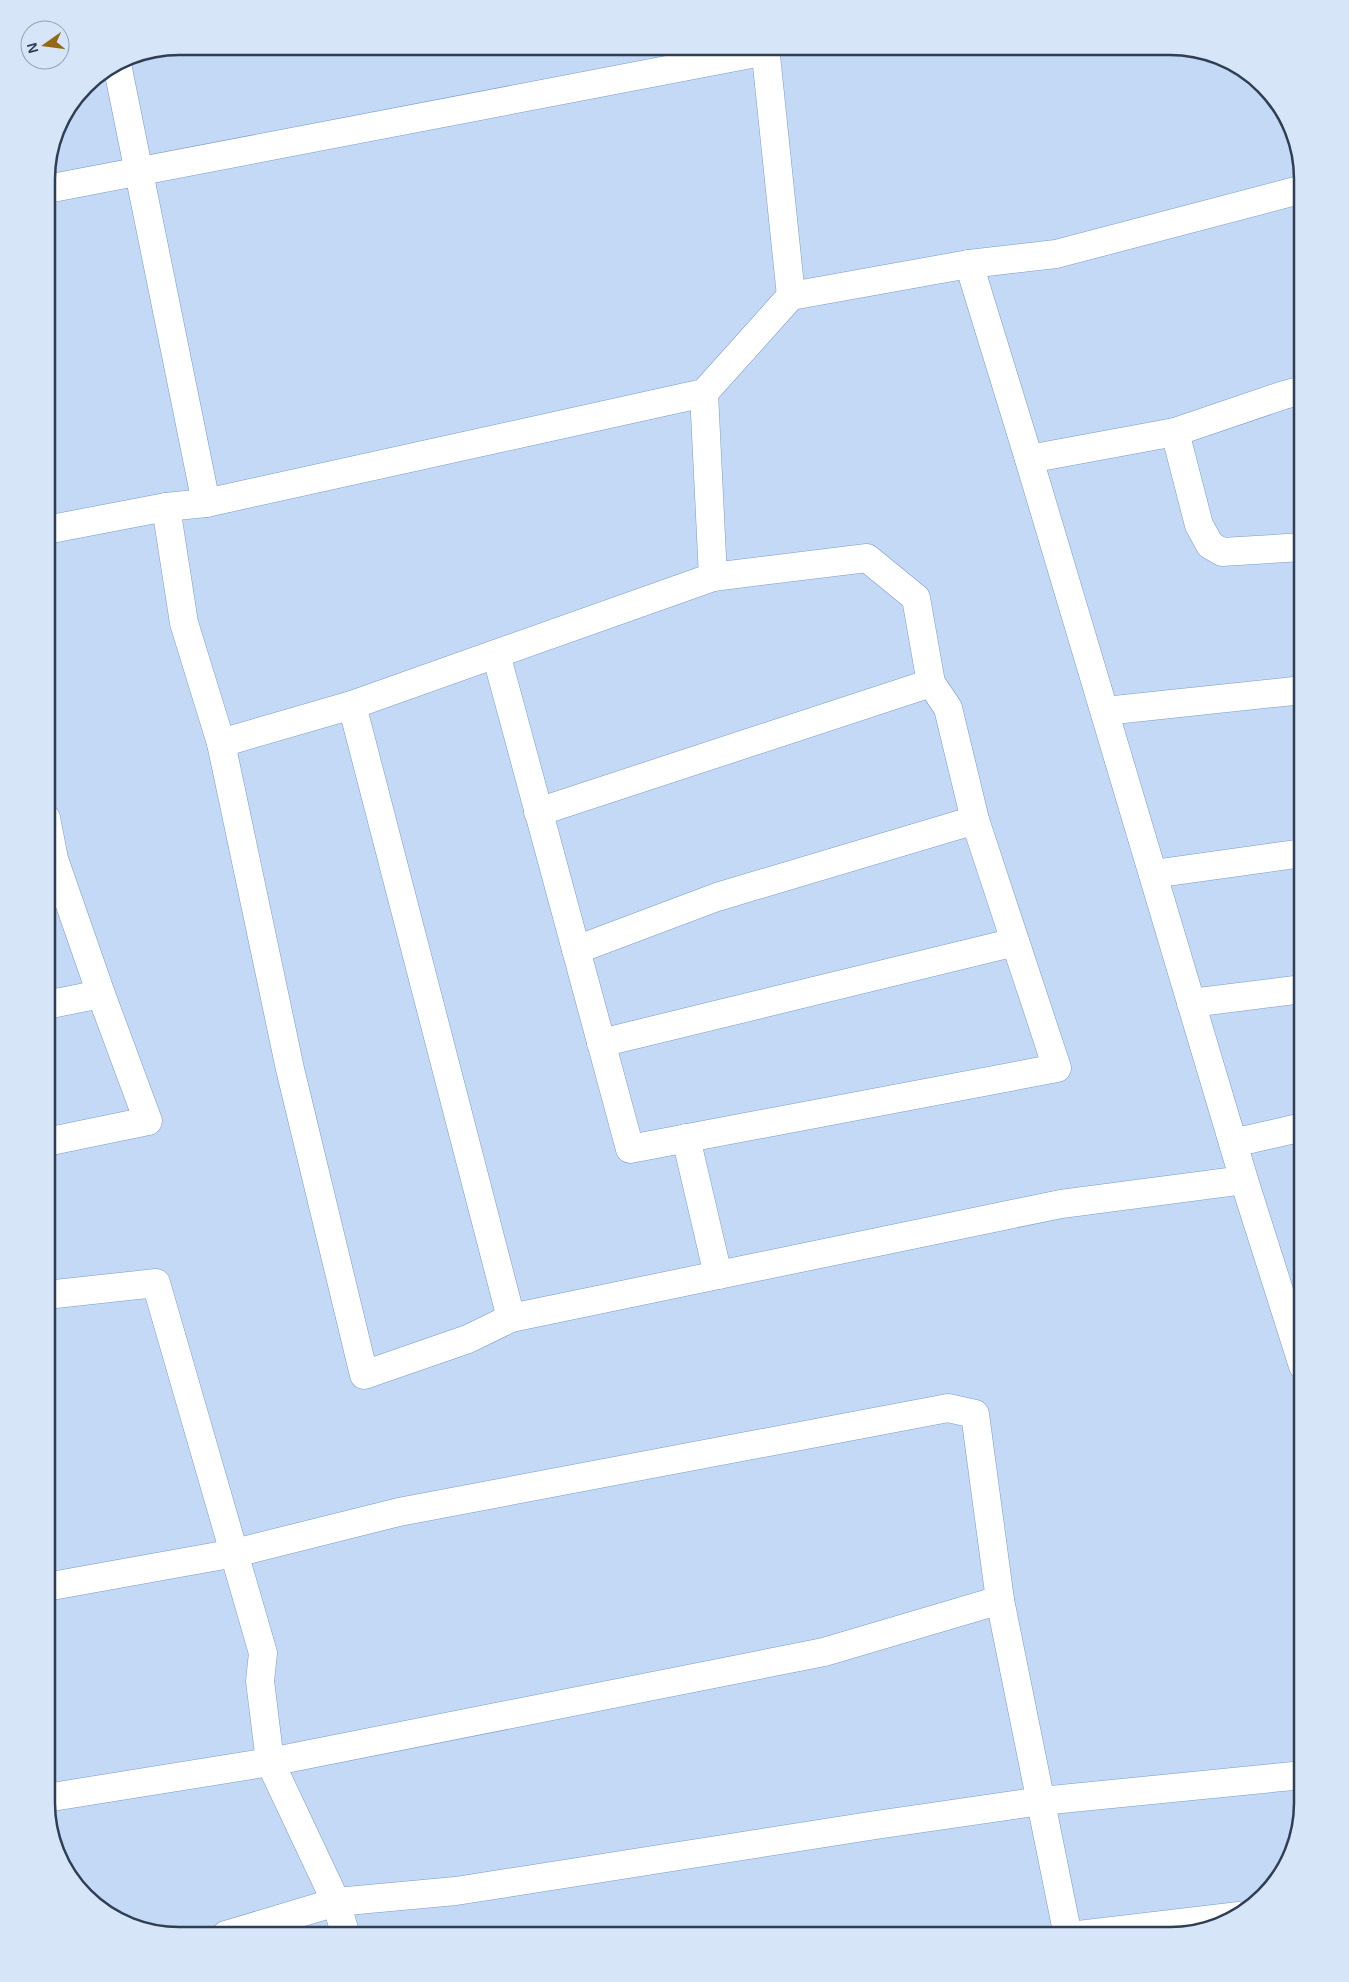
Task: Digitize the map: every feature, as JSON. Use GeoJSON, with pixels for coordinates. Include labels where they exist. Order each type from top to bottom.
{"type":"FeatureCollection","features":[{"type":"Feature","properties":{"kind":"street"},"geometry":{"type":"LineString","coordinates":[[55,187],[735,55]]}},
{"type":"Feature","properties":{"kind":"street"},"geometry":{"type":"LineString","coordinates":[[767,55],[791,296]]}},
{"type":"Feature","properties":{"kind":"street"},"geometry":{"type":"LineString","coordinates":[[118,71],[206,503]]}},
{"type":"Feature","properties":{"kind":"street"},"geometry":{"type":"LineString","coordinates":[[55,528],[166,507],[206,503],[704,393],[791,296],[969,264],[1056,254],[1294,191]]}},
{"type":"Feature","properties":{"kind":"street"},"geometry":{"type":"LineString","coordinates":[[969,264],[1105,711],[1244,1180],[1294,1338]]}},
{"type":"Feature","properties":{"kind":"street"},"geometry":{"type":"LineString","coordinates":[[1029,458],[1175,432],[1294,392]]}},
{"type":"Feature","properties":{"kind":"street"},"geometry":{"type":"LineString","coordinates":[[704,393],[713,577]]}},
{"type":"Feature","properties":{"kind":"street"},"geometry":{"type":"LineString","coordinates":[[1175,432],[1198,525],[1210,545],[1222,552],[1294,548]]}},
{"type":"Feature","properties":{"kind":"street"},"geometry":{"type":"LineString","coordinates":[[166,507],[184,623],[220,743],[290,1069],[364,1375],[468,1339],[511,1318],[1061,1204],[1244,1180]]}},
{"type":"Feature","properties":{"kind":"street"},"geometry":{"type":"LineString","coordinates":[[220,743],[352,704],[713,577],[867,558],[916,598],[931,683],[948,708],[976,820],[1057,1068],[630,1149],[496,654]]}},
{"type":"Feature","properties":{"kind":"street"},"geometry":{"type":"LineString","coordinates":[[538,812],[931,683]]}},
{"type":"Feature","properties":{"kind":"street"},"geometry":{"type":"LineString","coordinates":[[1105,711],[1294,691]]}},
{"type":"Feature","properties":{"kind":"street"},"geometry":{"type":"LineString","coordinates":[[352,704],[511,1318]]}},
{"type":"Feature","properties":{"kind":"street"},"geometry":{"type":"LineString","coordinates":[[576,950],[717,898],[976,820]]}},
{"type":"Feature","properties":{"kind":"street"},"geometry":{"type":"LineString","coordinates":[[1153,874],[1294,854]]}},
{"type":"Feature","properties":{"kind":"street"},"geometry":{"type":"LineString","coordinates":[[55,873],[148,1121],[55,1140]]}},
{"type":"Feature","properties":{"kind":"street"},"geometry":{"type":"LineString","coordinates":[[600,1043],[1015,942]]}},
{"type":"Feature","properties":{"kind":"street"},"geometry":{"type":"LineString","coordinates":[[1191,1003],[1294,991]]}},
{"type":"Feature","properties":{"kind":"street"},"geometry":{"type":"LineString","coordinates":[[55,1003],[101,994]]}},
{"type":"Feature","properties":{"kind":"street"},"geometry":{"type":"LineString","coordinates":[[1233,1143],[1294,1129]]}},
{"type":"Feature","properties":{"kind":"street"},"geometry":{"type":"LineString","coordinates":[[686,1138],[718,1275]]}},
{"type":"Feature","properties":{"kind":"street"},"geometry":{"type":"LineString","coordinates":[[55,1294],[156,1283],[263,1653],[260,1681],[270,1762],[336,1902],[343,1927]]}},
{"type":"Feature","properties":{"kind":"street"},"geometry":{"type":"LineString","coordinates":[[55,1585],[235,1552],[399,1512],[948,1408],[975,1414],[1000,1600],[1067,1927]]}},
{"type":"Feature","properties":{"kind":"street"},"geometry":{"type":"LineString","coordinates":[[55,1797],[270,1762],[824,1652],[1000,1600]]}},
{"type":"Feature","properties":{"kind":"street"},"geometry":{"type":"LineString","coordinates":[[255,1927],[336,1902],[456,1891],[1041,1801],[1294,1775]]}},
{"type":"Feature","properties":{"kind":"street"},"geometry":{"type":"LineString","coordinates":[[1146,1927],[1216,1919]]}}]}
